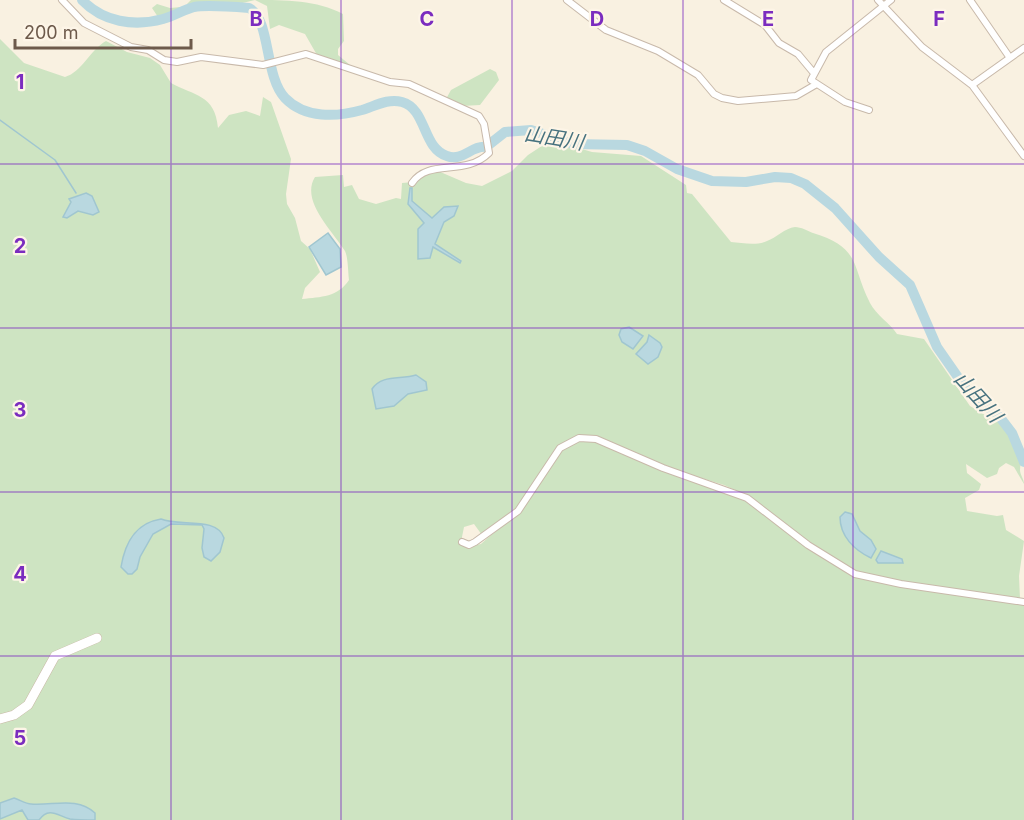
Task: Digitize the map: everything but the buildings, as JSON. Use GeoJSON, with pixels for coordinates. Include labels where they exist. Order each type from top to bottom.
{"type":"FeatureCollection","features":[{"type":"Feature","properties":{"kind":"street"},"geometry":{"type":"LineString","coordinates":[[62,0],[84,22],[130,47],[148,50],[164,60],[177,62],[201,57],[263,64],[306,54],[390,82],[409,84],[475,113],[482,120],[489,151],[483,158],[463,168],[426,171],[417,176],[412,183]]}},
{"type":"Feature","properties":{"kind":"street"},"geometry":{"type":"LineString","coordinates":[[567,0],[606,30],[658,51],[698,75],[714,94],[722,98],[734,101],[796,96],[815,85]]}},
{"type":"Feature","properties":{"kind":"street"},"geometry":{"type":"LineString","coordinates":[[724,0],[765,25],[778,43],[798,54],[813,72]]}},
{"type":"Feature","properties":{"kind":"street"},"geometry":{"type":"LineString","coordinates":[[878,0],[928,53],[972,85],[1024,156]]}},
{"type":"Feature","properties":{"kind":"street"},"geometry":{"type":"LineString","coordinates":[[869,110],[845,102],[815,85],[811,80],[813,72],[826,52],[891,0]]}},
{"type":"Feature","properties":{"kind":"street"},"geometry":{"type":"LineString","coordinates":[[970,0],[1010,58]]}},
{"type":"Feature","properties":{"kind":"street"},"geometry":{"type":"LineString","coordinates":[[972,85],[1024,48]]}},
{"type":"Feature","properties":{"kind":"street"},"geometry":{"type":"LineString","coordinates":[[462,542],[469,545],[475,542],[518,511],[560,448],[579,438],[596,439],[663,468],[713,483],[747,498],[808,545],[855,574],[901,584],[1024,602]]}},
{"type":"Feature","properties":{"kind":"street"},"geometry":{"type":"LineString","coordinates":[[0,720],[14,715],[28,705],[52,662],[61,652],[97,638]]}},
{"type":"Feature","properties":{"kind":"green space"},"geometry":{"type":"Polygon","coordinates":[[[191,0],[255,0],[217,9],[189,6],[187,4],[191,0]]]}},
{"type":"Feature","properties":{"kind":"green space"},"geometry":{"type":"Polygon","coordinates":[[[255,0],[312,3],[343,14],[344,41],[338,49],[338,55],[350,65],[345,66],[317,55],[305,34],[279,25],[270,29],[267,6],[255,0]]]}},
{"type":"Feature","properties":{"kind":"green space"},"geometry":{"type":"Polygon","coordinates":[[[157,4],[183,9],[158,17],[152,8],[157,4]]]}},
{"type":"Feature","properties":{"kind":"green space"},"geometry":{"type":"Polygon","coordinates":[[[0,39],[24,63],[65,77],[76,71],[106,41],[127,52],[150,58],[160,65],[171,83],[208,102],[213,108],[218,128],[229,115],[246,111],[260,116],[263,97],[271,102],[291,159],[286,194],[287,204],[295,218],[301,241],[310,249],[320,272],[305,288],[302,299],[334,293],[345,286],[349,280],[345,251],[315,206],[311,186],[315,177],[343,175],[344,187],[352,185],[359,199],[376,204],[396,198],[401,199],[402,183],[414,182],[426,171],[438,171],[466,183],[482,186],[512,171],[528,155],[551,140],[592,152],[641,156],[686,185],[687,193],[692,194],[731,242],[763,243],[795,227],[840,245],[853,260],[864,290],[876,311],[897,334],[924,339],[970,406],[995,421],[1004,420],[1017,444],[1020,472],[1024,484],[1014,467],[1006,463],[999,468],[997,474],[987,478],[966,464],[967,473],[981,484],[979,490],[965,498],[967,511],[1003,515],[1006,530],[1024,541],[1019,576],[1020,599],[913,584],[915,587],[1004,602],[1024,603],[1024,820],[0,820],[0,39]],[[86,193],[70,199],[71,203],[63,217],[67,218],[78,211],[93,215],[99,212],[92,196],[86,193]],[[591,436],[575,439],[563,445],[554,454],[516,511],[482,535],[474,524],[464,527],[461,542],[470,546],[481,544],[520,510],[558,454],[579,442],[594,441],[747,499],[807,546],[839,567],[868,578],[833,560],[748,496],[724,485],[669,468],[605,439],[591,436]]]}},
{"type":"Feature","properties":{"kind":"green space"},"geometry":{"type":"Polygon","coordinates":[[[490,69],[496,72],[499,80],[480,105],[462,106],[446,99],[451,90],[490,69]]]}},
{"type":"Feature","properties":{"kind":"water"},"geometry":{"type":"Polygon","coordinates":[[[410,188],[412,188],[412,201],[432,218],[444,207],[458,206],[454,216],[444,222],[435,244],[461,261],[460,263],[433,247],[430,258],[418,259],[418,229],[424,223],[408,204],[410,188]]]}},
{"type":"Feature","properties":{"kind":"water"},"geometry":{"type":"Polygon","coordinates":[[[86,193],[92,196],[99,212],[93,215],[78,211],[67,218],[63,217],[71,202],[69,199],[86,193]]]}},
{"type":"Feature","properties":{"kind":"water"},"geometry":{"type":"Polygon","coordinates":[[[328,233],[340,249],[341,267],[326,275],[309,247],[328,233]]]}},
{"type":"Feature","properties":{"kind":"water"},"geometry":{"type":"Polygon","coordinates":[[[629,327],[643,336],[633,349],[622,342],[619,335],[621,329],[629,327]]]}},
{"type":"Feature","properties":{"kind":"water"},"geometry":{"type":"Polygon","coordinates":[[[649,335],[662,347],[658,357],[648,364],[636,354],[647,342],[649,335]]]}},
{"type":"Feature","properties":{"kind":"water"},"geometry":{"type":"Polygon","coordinates":[[[416,375],[426,382],[427,390],[408,394],[394,406],[376,409],[372,389],[376,384],[386,379],[416,375]]]}},
{"type":"Feature","properties":{"kind":"water"},"geometry":{"type":"Polygon","coordinates":[[[845,512],[852,514],[860,531],[871,540],[876,549],[871,558],[854,547],[845,536],[840,517],[845,512]]]}},
{"type":"Feature","properties":{"kind":"water"},"geometry":{"type":"Polygon","coordinates":[[[161,519],[206,524],[214,527],[224,538],[220,552],[211,561],[204,557],[202,525],[171,524],[153,534],[140,557],[137,569],[132,574],[128,574],[121,567],[129,542],[144,525],[161,519]]]}},
{"type":"Feature","properties":{"kind":"water"},"geometry":{"type":"Polygon","coordinates":[[[881,551],[902,559],[903,563],[878,563],[876,560],[881,551]]]}},
{"type":"Feature","properties":{"kind":"water"},"geometry":{"type":"Polygon","coordinates":[[[14,798],[29,804],[73,803],[95,813],[95,820],[70,819],[50,813],[39,820],[28,820],[22,810],[0,819],[0,803],[14,798]]]}},
{"type":"Feature","properties":{"kind":"waterway","name":"山田川"},"geometry":{"type":"LineString","coordinates":[[82,0],[109,18],[130,22],[163,19],[194,7],[249,8],[256,14],[261,24],[278,88],[293,105],[312,113],[332,115],[362,110],[387,102],[402,102],[416,112],[433,145],[447,156],[457,157],[476,148],[486,147],[505,132],[531,130],[573,144],[627,145],[645,151],[677,169],[712,181],[746,182],[775,177],[791,178],[805,184],[835,208],[879,257],[910,285],[937,347],[969,393],[999,416],[1012,433],[1024,462]]}},
{"type":"Feature","properties":{"kind":"waterway"},"geometry":{"type":"LineString","coordinates":[[0,120],[55,160],[76,193]]}}]}
